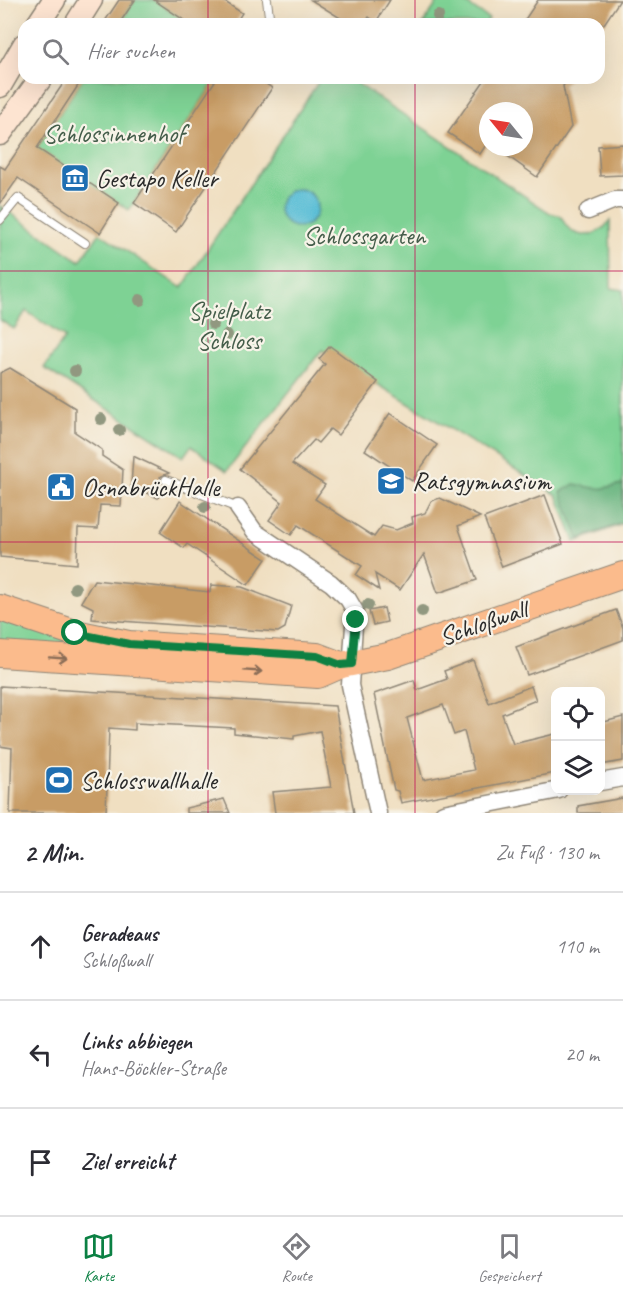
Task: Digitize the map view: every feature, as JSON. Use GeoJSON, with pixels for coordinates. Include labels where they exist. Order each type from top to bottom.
{"type":"FeatureCollection","features":[{"type":"Feature","properties":{"kind":"main road","name":"Schloßwall"},"geometry":{"type":"LineString","coordinates":[[0,654],[318,675],[347,664],[388,656],[623,575]]}},
{"type":"Feature","properties":{"kind":"main road"},"geometry":{"type":"LineString","coordinates":[[0,608],[75,633],[129,644],[317,656],[347,664]]}},
{"type":"Feature","properties":{"kind":"street"},"geometry":{"type":"LineString","coordinates":[[42,18],[54,0]]}},
{"type":"Feature","properties":{"kind":"street"},"geometry":{"type":"LineString","coordinates":[[80,18],[91,0]]}},
{"type":"Feature","properties":{"kind":"street"},"geometry":{"type":"LineString","coordinates":[[0,86],[18,55]]}},
{"type":"Feature","properties":{"kind":"street"},"geometry":{"type":"LineString","coordinates":[[0,134],[37,84]]}},
{"type":"Feature","properties":{"kind":"street"},"geometry":{"type":"LineString","coordinates":[[588,211],[615,200],[623,200]]}},
{"type":"Feature","properties":{"kind":"street"},"geometry":{"type":"LineString","coordinates":[[238,508],[255,532],[331,583],[348,599],[356,620],[347,664],[378,813]]}},
{"type":"Feature","properties":{"kind":"street"},"geometry":{"type":"LineString","coordinates":[[605,781],[623,778]]}},
{"type":"Feature","properties":{"kind":"street"},"geometry":{"type":"LineString","coordinates":[[443,813],[551,792]]}},
{"type":"Feature","properties":{"kind":"lane"},"geometry":{"type":"LineString","coordinates":[[267,0],[269,18]]}},
{"type":"Feature","properties":{"kind":"lane"},"geometry":{"type":"LineString","coordinates":[[0,220],[18,198],[85,243]]}},
{"type":"Feature","properties":{"kind":"lane"},"geometry":{"type":"LineString","coordinates":[[166,480],[238,508]]}},
{"type":"Feature","properties":{"kind":"green space"},"geometry":{"type":"Polygon","coordinates":[[[135,0],[154,0],[181,18],[123,18],[135,0]]]}},
{"type":"Feature","properties":{"kind":"green space"},"geometry":{"type":"Polygon","coordinates":[[[439,0],[461,0],[488,18],[427,18],[439,0]]]}},
{"type":"Feature","properties":{"kind":"green space","name":"Schlossinnenhof"},"geometry":{"type":"Polygon","coordinates":[[[79,84],[213,84],[129,210],[37,148],[79,84]]]}},
{"type":"Feature","properties":{"kind":"green space","name":"Schlossgarten"},"geometry":{"type":"Polygon","coordinates":[[[317,84],[358,84],[550,213],[561,216],[565,224],[577,234],[597,232],[610,221],[611,288],[623,290],[623,524],[575,542],[557,495],[322,350],[227,471],[191,446],[183,457],[44,368],[65,338],[26,311],[14,329],[0,320],[0,206],[80,261],[100,233],[182,288],[317,84]]]}},
{"type":"Feature","properties":{"kind":"green space"},"geometry":{"type":"Polygon","coordinates":[[[574,484],[599,489],[623,484],[623,523],[579,539],[561,492],[574,484]]]}},
{"type":"Feature","properties":{"kind":"green space"},"geometry":{"type":"Polygon","coordinates":[[[0,619],[120,655],[0,645],[0,619]]]}},
{"type":"Feature","properties":{"kind":"water"},"geometry":{"type":"Polygon","coordinates":[[[298,189],[311,195],[317,208],[311,221],[298,227],[285,221],[279,208],[285,195],[298,189]]]}},
{"type":"Feature","properties":{"kind":"building"},"geometry":{"type":"Polygon","coordinates":[[[119,0],[135,0],[123,18],[107,18],[119,0]]]}},
{"type":"Feature","properties":{"kind":"building"},"geometry":{"type":"Polygon","coordinates":[[[154,0],[222,0],[242,13],[239,18],[181,18],[154,0]]]}},
{"type":"Feature","properties":{"kind":"building"},"geometry":{"type":"Polygon","coordinates":[[[311,0],[390,0],[379,18],[340,18],[311,0]]]}},
{"type":"Feature","properties":{"kind":"building"},"geometry":{"type":"Polygon","coordinates":[[[538,0],[620,0],[605,22],[605,18],[526,18],[538,0]]]}},
{"type":"Feature","properties":{"kind":"building"},"geometry":{"type":"Polygon","coordinates":[[[63,84],[79,84],[37,148],[119,203],[100,233],[18,178],[0,204],[0,166],[5,169],[63,84]]]}},
{"type":"Feature","properties":{"kind":"building"},"geometry":{"type":"Polygon","coordinates":[[[213,84],[266,84],[272,88],[176,232],[134,203],[213,84]]]}},
{"type":"Feature","properties":{"kind":"building"},"geometry":{"type":"Polygon","coordinates":[[[482,84],[564,84],[571,127],[537,177],[508,156],[533,156],[533,102],[479,102],[479,153],[448,133],[482,84]]]}},
{"type":"Feature","properties":{"kind":"building"},"geometry":{"type":"Polygon","coordinates":[[[623,144],[623,175],[600,176],[598,146],[623,144]]]}},
{"type":"Feature","properties":{"kind":"building"},"geometry":{"type":"Polygon","coordinates":[[[330,346],[378,382],[338,435],[330,429],[318,443],[314,440],[292,464],[325,485],[315,499],[374,537],[382,526],[396,530],[413,523],[412,517],[425,513],[431,501],[440,498],[480,517],[458,526],[477,580],[438,593],[424,554],[400,590],[375,574],[379,590],[356,575],[362,566],[298,525],[291,535],[269,520],[282,502],[240,469],[325,364],[319,359],[330,346]]]}},
{"type":"Feature","properties":{"kind":"building","name":"OsnabrückHalle"},"geometry":{"type":"Polygon","coordinates":[[[10,368],[75,408],[75,432],[102,450],[102,456],[123,470],[121,506],[100,505],[98,529],[78,528],[77,564],[0,557],[0,373],[10,368]]]}},
{"type":"Feature","properties":{"kind":"building"},"geometry":{"type":"Polygon","coordinates":[[[390,413],[437,445],[412,481],[365,450],[390,413]]]}},
{"type":"Feature","properties":{"kind":"building"},"geometry":{"type":"Polygon","coordinates":[[[133,456],[169,473],[160,477],[164,486],[158,498],[131,486],[133,456]]]}},
{"type":"Feature","properties":{"kind":"building"},"geometry":{"type":"Polygon","coordinates":[[[545,495],[563,544],[502,567],[484,518],[545,495]]]}},
{"type":"Feature","properties":{"kind":"building"},"geometry":{"type":"Polygon","coordinates":[[[180,501],[266,559],[248,585],[187,544],[184,548],[160,532],[180,501]]]}},
{"type":"Feature","properties":{"kind":"building"},"geometry":{"type":"Polygon","coordinates":[[[94,580],[210,592],[211,585],[242,587],[291,606],[285,628],[278,632],[92,619],[93,608],[81,602],[94,580]]]}},
{"type":"Feature","properties":{"kind":"building"},"geometry":{"type":"Polygon","coordinates":[[[384,608],[387,622],[373,625],[369,611],[384,608]]]}},
{"type":"Feature","properties":{"kind":"building"},"geometry":{"type":"Polygon","coordinates":[[[616,610],[623,628],[623,640],[527,675],[516,647],[616,610]]]}},
{"type":"Feature","properties":{"kind":"building"},"geometry":{"type":"Polygon","coordinates":[[[473,660],[489,703],[531,686],[536,700],[502,714],[513,744],[551,735],[551,774],[401,803],[398,791],[394,790],[374,694],[414,680],[417,690],[447,679],[444,671],[473,660]],[[443,705],[407,718],[423,780],[474,770],[464,731],[454,735],[443,705]]]}},
{"type":"Feature","properties":{"kind":"building"},"geometry":{"type":"Polygon","coordinates":[[[0,686],[335,706],[354,813],[275,813],[272,792],[331,787],[320,731],[294,736],[294,739],[234,733],[234,728],[135,723],[135,730],[109,728],[106,813],[10,813],[12,748],[0,746],[0,686]]]}},
{"type":"Feature","properties":{"kind":"building"},"geometry":{"type":"Polygon","coordinates":[[[623,717],[623,761],[605,764],[605,722],[623,717]]]}},
{"type":"Feature","properties":{"kind":"building"},"geometry":{"type":"Polygon","coordinates":[[[623,798],[623,813],[578,813],[578,806],[623,798]]]}},
{"type":"Feature","properties":{"kind":"building"},"geometry":{"type":"Polygon","coordinates":[[[224,799],[230,813],[186,813],[186,808],[224,799]]]}},
{"type":"Feature","properties":{"kind":"place","name":"Gestapo Keller"},"geometry":{"type":"Point","coordinates":[75,178]}},
{"type":"Feature","properties":{"kind":"place","name":"Ratsgymnasium"},"geometry":{"type":"Point","coordinates":[391,481]}},
{"type":"Feature","properties":{"kind":"place","name":"OsnabrückHalle"},"geometry":{"type":"Point","coordinates":[61,487]}},
{"type":"Feature","properties":{"kind":"place","name":"Schlosswallhalle"},"geometry":{"type":"Point","coordinates":[59,780]}},
{"type":"Feature","properties":{"kind":"route"},"geometry":{"type":"LineString","coordinates":[[75,633],[129,644],[317,656],[341,665],[352,664],[356,620]]}},
{"type":"Feature","properties":{"kind":"park label","name":"Spielplatz Schloss"},"geometry":{"type":"Point","coordinates":[229,325]}}]}
